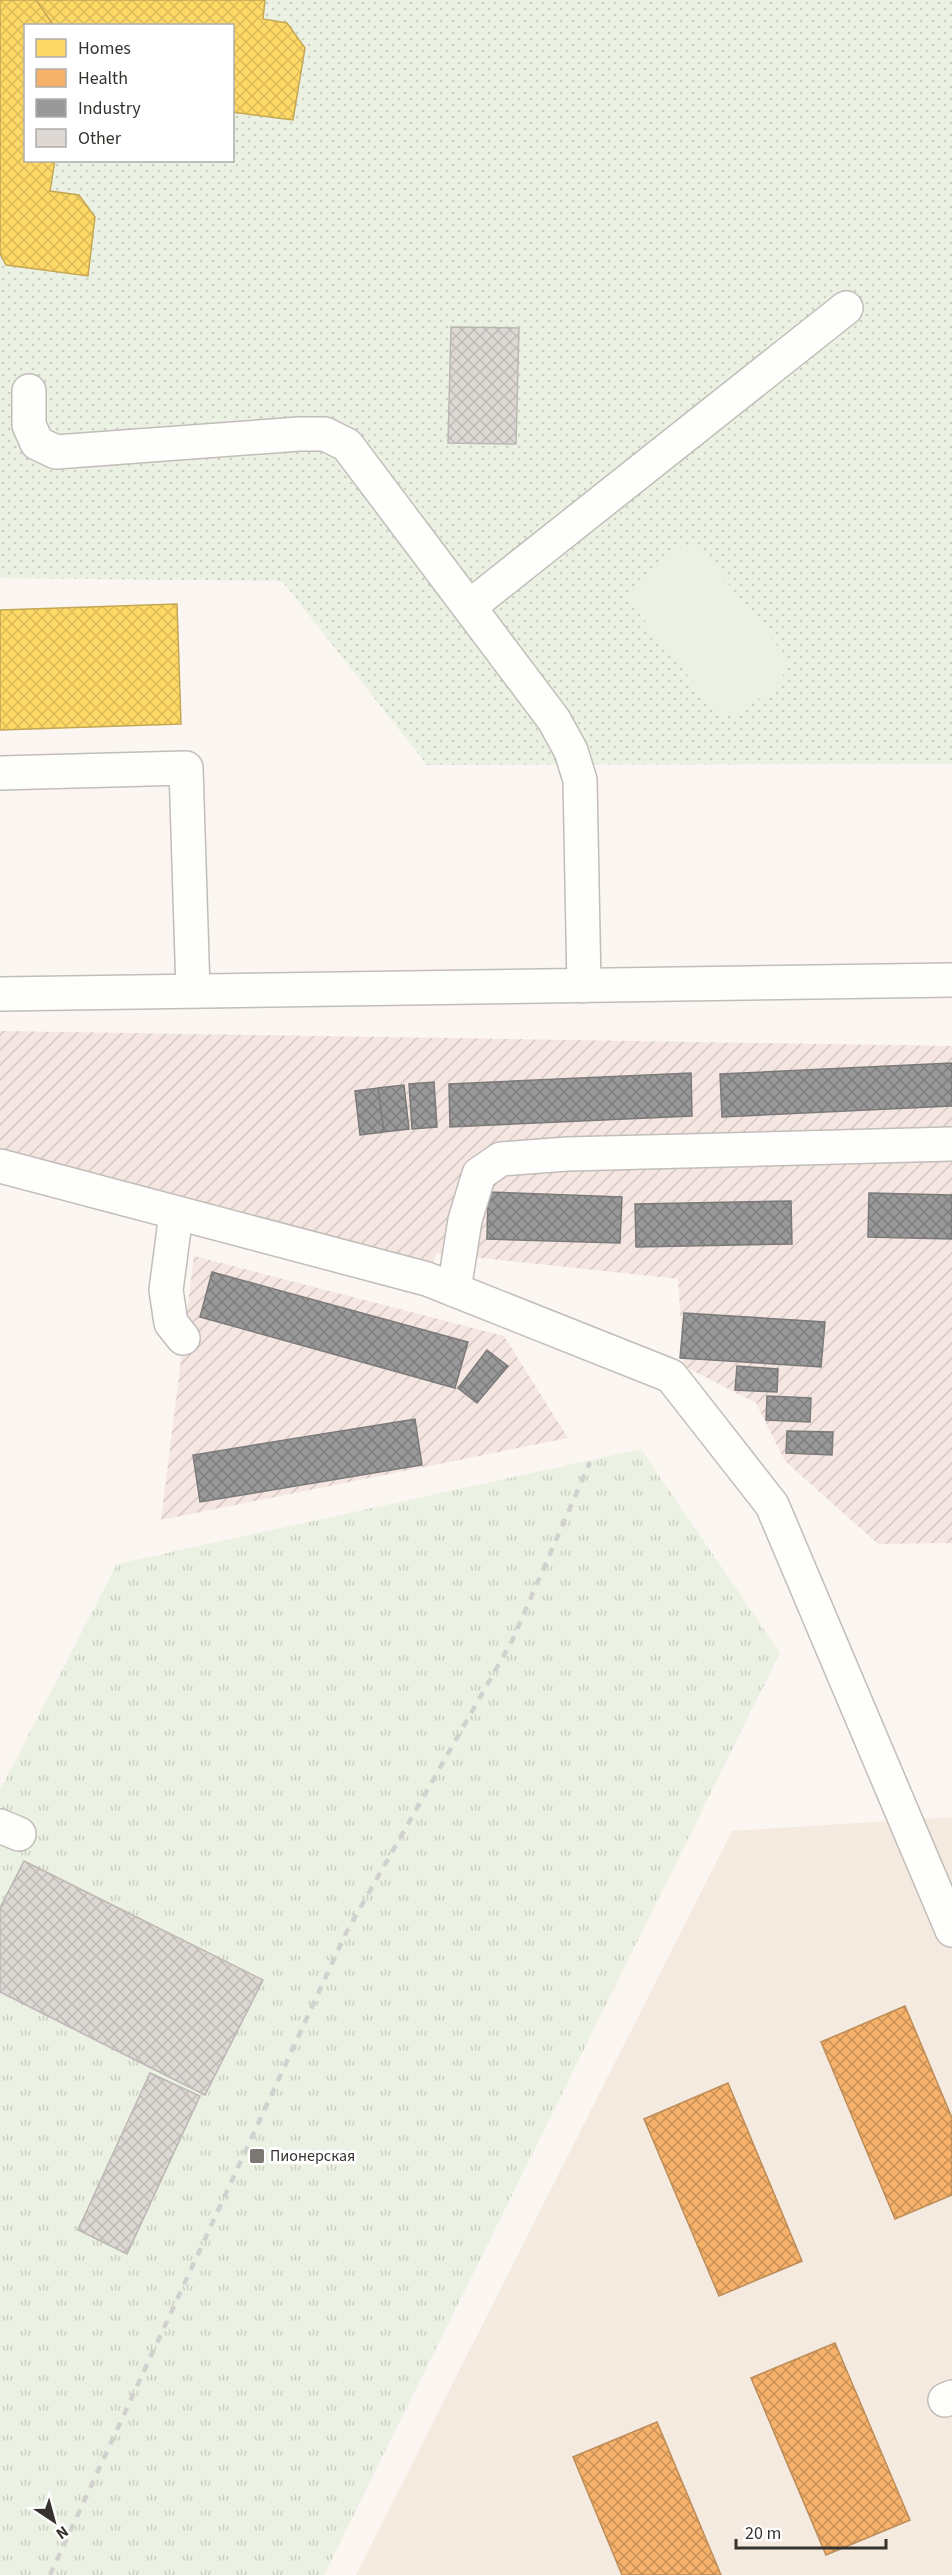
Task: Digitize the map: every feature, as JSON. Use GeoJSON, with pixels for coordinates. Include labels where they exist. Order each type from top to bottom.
{"type":"FeatureCollection","features":[{"type":"Feature","properties":{"kind":"street"},"geometry":{"type":"LineString","coordinates":[[469,607],[846,308]]}},
{"type":"Feature","properties":{"kind":"street"},"geometry":{"type":"LineString","coordinates":[[29,392],[29,425],[36,443],[56,452],[299,434],[325,434],[347,445],[554,720],[571,752],[580,780],[584,986]]}},
{"type":"Feature","properties":{"kind":"street"},"geometry":{"type":"LineString","coordinates":[[0,773],[186,768],[192,991]]}},
{"type":"Feature","properties":{"kind":"street"},"geometry":{"type":"LineString","coordinates":[[0,994],[952,980]]}},
{"type":"Feature","properties":{"kind":"street"},"geometry":{"type":"LineString","coordinates":[[454,1290],[465,1220],[479,1174],[501,1159],[567,1154],[952,1144]]}},
{"type":"Feature","properties":{"kind":"street"},"geometry":{"type":"LineString","coordinates":[[0,1166],[427,1279],[671,1376],[772,1505],[952,1930]]}},
{"type":"Feature","properties":{"kind":"street"},"geometry":{"type":"LineString","coordinates":[[176,1214],[166,1290],[171,1323],[183,1338]]}},
{"type":"Feature","properties":{"kind":"shaded area"},"geometry":{"type":"Polygon","coordinates":[[[0,1031],[952,1046],[952,1543],[878,1544],[785,1461],[756,1403],[684,1366],[678,1279],[437,1253],[430,1268],[0,1157],[0,1031]]]}},
{"type":"Feature","properties":{"kind":"shaded area"},"geometry":{"type":"Polygon","coordinates":[[[194,1256],[504,1336],[568,1438],[161,1520],[194,1256]]]}},
{"type":"Feature","properties":{"kind":"shaded area"},"geometry":{"type":"Polygon","coordinates":[[[952,1817],[952,2575],[356,2575],[732,1831],[952,1817]]]}},
{"type":"Feature","properties":{"kind":"green space"},"geometry":{"type":"Polygon","coordinates":[[[0,0],[952,0],[952,764],[427,765],[282,581],[0,578],[0,0]]]}},
{"type":"Feature","properties":{"kind":"green space"},"geometry":{"type":"Polygon","coordinates":[[[686,544],[701,550],[787,658],[782,676],[769,692],[734,716],[724,715],[715,710],[634,607],[631,595],[635,586],[686,544]]]}},
{"type":"Feature","properties":{"kind":"green space"},"geometry":{"type":"Polygon","coordinates":[[[641,1449],[780,1653],[324,2575],[0,2575],[0,1790],[117,1564],[641,1449]]]}},
{"type":"Feature","properties":{"kind":"building: Homes"},"geometry":{"type":"Polygon","coordinates":[[[0,0],[36,0],[53,24],[24,24],[24,162],[55,162],[50,191],[79,195],[95,217],[88,276],[6,265],[0,254],[0,0]]]}},
{"type":"Feature","properties":{"kind":"building: Homes"},"geometry":{"type":"Polygon","coordinates":[[[36,0],[265,0],[263,19],[287,23],[305,48],[293,120],[234,112],[234,24],[53,24],[36,0]]]}},
{"type":"Feature","properties":{"kind":"building: Homes"},"geometry":{"type":"Polygon","coordinates":[[[177,604],[181,724],[0,730],[0,610],[177,604]]]}},
{"type":"Feature","properties":{"kind":"building: Health"},"geometry":{"type":"Polygon","coordinates":[[[905,2006],[952,2118],[952,2195],[895,2219],[821,2042],[905,2006]]]}},
{"type":"Feature","properties":{"kind":"building: Health"},"geometry":{"type":"Polygon","coordinates":[[[728,2083],[802,2261],[719,2296],[644,2119],[728,2083]]]}},
{"type":"Feature","properties":{"kind":"building: Health"},"geometry":{"type":"Polygon","coordinates":[[[835,2343],[910,2520],[826,2555],[751,2378],[835,2343]]]}},
{"type":"Feature","properties":{"kind":"building: Health"},"geometry":{"type":"Polygon","coordinates":[[[657,2422],[721,2575],[622,2575],[573,2457],[657,2422]]]}},
{"type":"Feature","properties":{"kind":"building: Industry"},"geometry":{"type":"Polygon","coordinates":[[[952,1063],[952,1106],[722,1117],[720,1074],[952,1063]]]}},
{"type":"Feature","properties":{"kind":"building: Industry"},"geometry":{"type":"Polygon","coordinates":[[[691,1073],[692,1116],[450,1127],[449,1084],[691,1073]]]}},
{"type":"Feature","properties":{"kind":"building: Industry"},"geometry":{"type":"Polygon","coordinates":[[[434,1082],[437,1127],[412,1129],[409,1084],[434,1082]]]}},
{"type":"Feature","properties":{"kind":"building: Industry"},"geometry":{"type":"Polygon","coordinates":[[[404,1085],[409,1129],[384,1132],[378,1088],[404,1085]]]}},
{"type":"Feature","properties":{"kind":"building: Industry"},"geometry":{"type":"Polygon","coordinates":[[[378,1088],[384,1132],[360,1135],[355,1091],[378,1088]]]}},
{"type":"Feature","properties":{"kind":"building: Industry"},"geometry":{"type":"Polygon","coordinates":[[[488,1192],[622,1197],[620,1243],[487,1239],[488,1192]]]}},
{"type":"Feature","properties":{"kind":"building: Industry"},"geometry":{"type":"Polygon","coordinates":[[[869,1193],[952,1195],[952,1239],[868,1237],[869,1193]]]}},
{"type":"Feature","properties":{"kind":"building: Industry"},"geometry":{"type":"Polygon","coordinates":[[[791,1201],[792,1244],[636,1247],[635,1204],[791,1201]]]}},
{"type":"Feature","properties":{"kind":"building: Industry"},"geometry":{"type":"Polygon","coordinates":[[[212,1272],[468,1342],[455,1388],[200,1317],[212,1272]]]}},
{"type":"Feature","properties":{"kind":"building: Industry"},"geometry":{"type":"Polygon","coordinates":[[[684,1313],[825,1322],[821,1367],[680,1358],[684,1313]]]}},
{"type":"Feature","properties":{"kind":"building: Industry"},"geometry":{"type":"Polygon","coordinates":[[[487,1350],[508,1366],[477,1403],[458,1388],[487,1350]]]}},
{"type":"Feature","properties":{"kind":"building: Industry"},"geometry":{"type":"Polygon","coordinates":[[[737,1366],[778,1369],[777,1392],[735,1390],[737,1366]]]}},
{"type":"Feature","properties":{"kind":"building: Industry"},"geometry":{"type":"Polygon","coordinates":[[[767,1396],[811,1398],[810,1422],[766,1420],[767,1396]]]}},
{"type":"Feature","properties":{"kind":"building: Industry"},"geometry":{"type":"Polygon","coordinates":[[[415,1419],[422,1465],[200,1502],[193,1455],[415,1419]]]}},
{"type":"Feature","properties":{"kind":"building: Industry"},"geometry":{"type":"Polygon","coordinates":[[[787,1431],[833,1432],[832,1455],[786,1453],[787,1431]]]}},
{"type":"Feature","properties":{"kind":"building: Other"},"geometry":{"type":"Polygon","coordinates":[[[451,327],[519,328],[516,444],[448,443],[451,327]]]}},
{"type":"Feature","properties":{"kind":"building: Other"},"geometry":{"type":"Polygon","coordinates":[[[24,1861],[263,1980],[205,2095],[0,1992],[0,1908],[24,1861]]]}},
{"type":"Feature","properties":{"kind":"building: Other"},"geometry":{"type":"Polygon","coordinates":[[[150,2073],[200,2096],[127,2254],[78,2230],[150,2073]]]}},
{"type":"Feature","properties":{"kind":"railway"},"geometry":{"type":"LineString","coordinates":[[50,2575],[346,1933],[512,1641],[590,1462]]}},
{"type":"Feature","properties":{"kind":"place","name":"Пионерская"},"geometry":{"type":"Point","coordinates":[257,2156]}}]}
